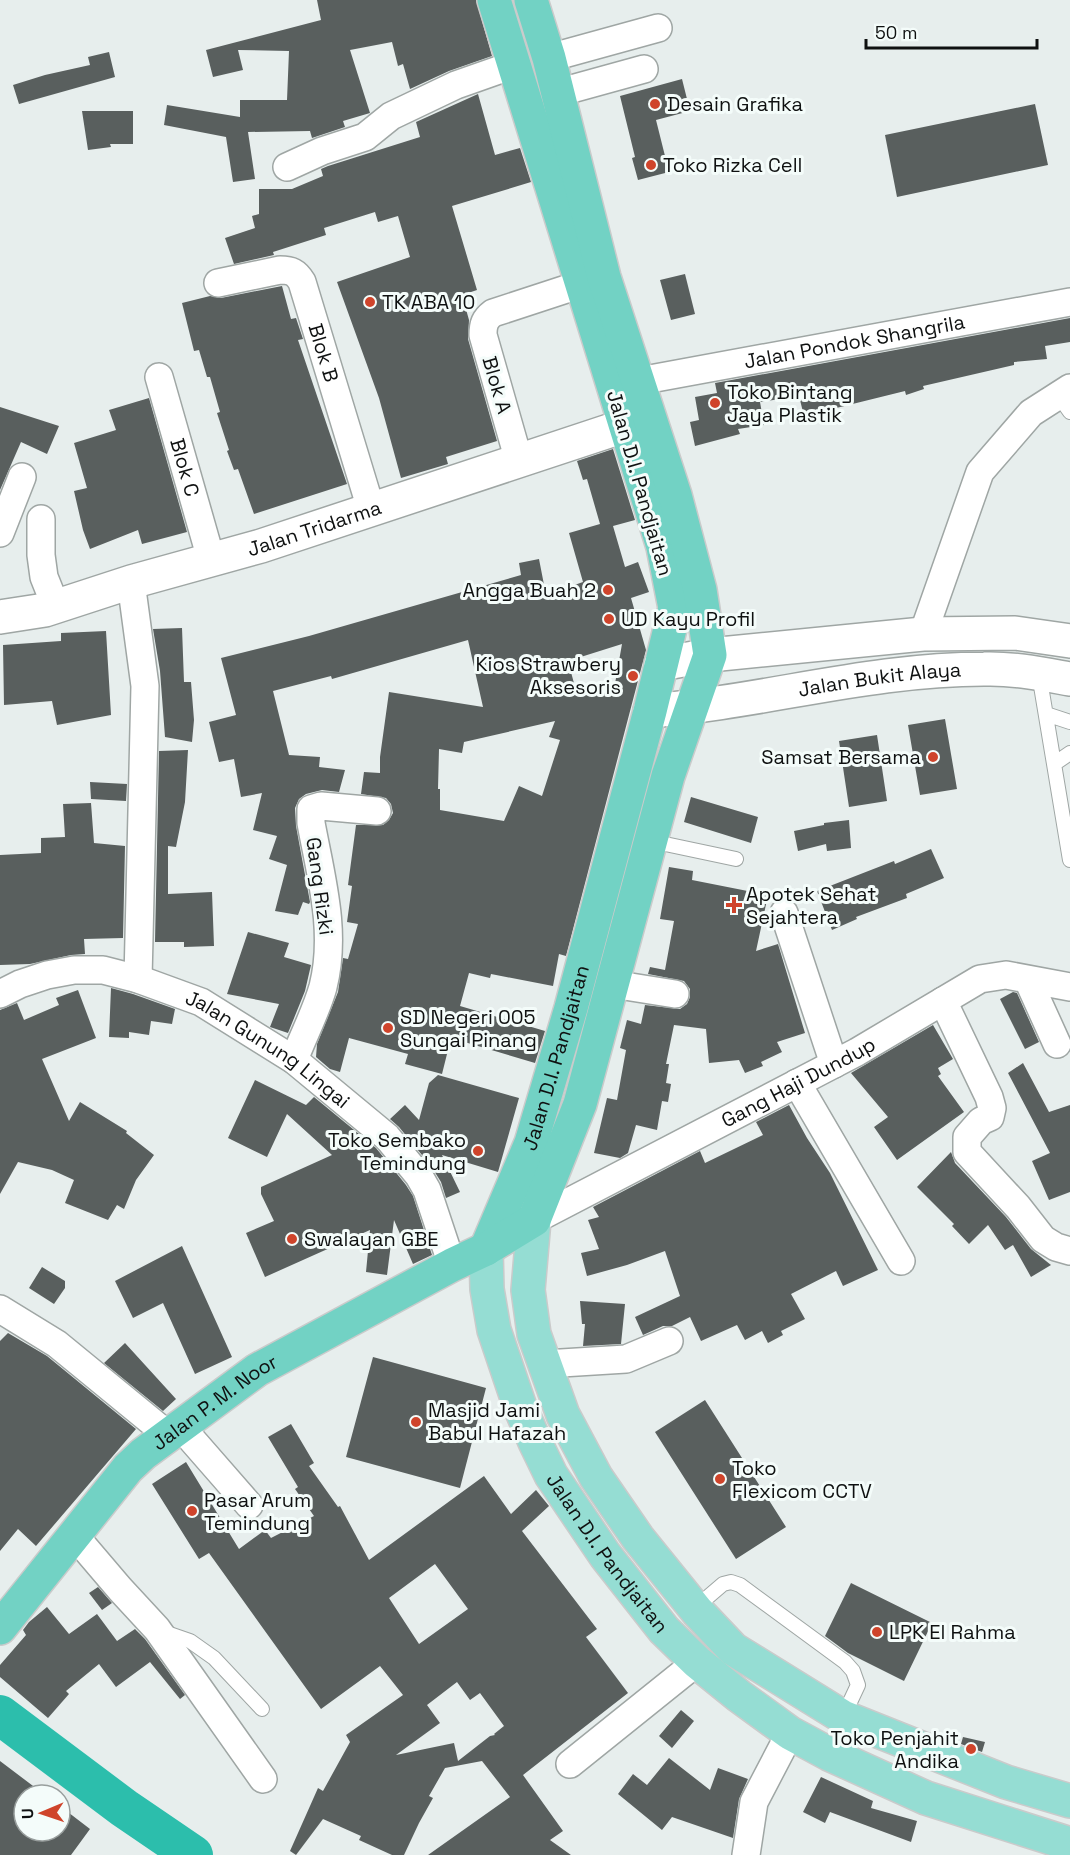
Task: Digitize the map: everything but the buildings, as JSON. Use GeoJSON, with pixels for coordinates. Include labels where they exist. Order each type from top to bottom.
{"type":"FeatureCollection","features":[{"type":"Feature","properties":{"kind":"highway","name":"Jalan D.I. Pandjaitan"},"geometry":{"type":"LineString","coordinates":[[494,0],[549,174],[592,280],[639,381],[675,495],[700,590],[711,655],[668,776],[580,1104],[534,1220]]}},
{"type":"Feature","properties":{"kind":"highway","name":"Jalan D.I. Pandjaitan"},"geometry":{"type":"LineString","coordinates":[[486,1249],[531,1143],[571,1008],[675,608],[663,547],[624,426],[592,280],[557,93],[531,0]]}},
{"type":"Feature","properties":{"kind":"highway","name":"Jalan P. M. Noor"},"geometry":{"type":"LineString","coordinates":[[0,1628],[128,1468],[174,1430],[257,1370],[486,1249],[534,1220]]}},
{"type":"Feature","properties":{"kind":"main road","name":"Jalan D.I. Pandjaitan"},"geometry":{"type":"LineString","coordinates":[[534,1220],[528,1290],[534,1334],[563,1415],[596,1477],[638,1538],[695,1608],[733,1649],[843,1717],[1006,1782],[1070,1801]]}},
{"type":"Feature","properties":{"kind":"main road","name":"Jalan D.I. Pandjaitan"},"geometry":{"type":"LineString","coordinates":[[486,1249],[487,1288],[494,1330],[520,1407],[535,1442],[551,1475],[605,1555],[664,1630],[697,1662],[739,1696],[790,1732],[829,1754],[926,1798],[1070,1844]]}},
{"type":"Feature","properties":{"kind":"street"},"geometry":{"type":"LineString","coordinates":[[549,58],[658,28]]}},
{"type":"Feature","properties":{"kind":"street"},"geometry":{"type":"LineString","coordinates":[[287,167],[322,151],[365,137],[391,116],[456,85],[513,64]]}},
{"type":"Feature","properties":{"kind":"street"},"geometry":{"type":"LineString","coordinates":[[557,93],[644,69]]}},
{"type":"Feature","properties":{"kind":"street","name":"Blok B"},"geometry":{"type":"LineString","coordinates":[[218,283],[280,270],[290,270],[297,274],[302,282],[371,509]]}},
{"type":"Feature","properties":{"kind":"street","name":"Blok A"},"geometry":{"type":"LineString","coordinates":[[519,460],[483,335],[486,318],[493,313],[592,280]]}},
{"type":"Feature","properties":{"kind":"street","name":"Jalan Pondok Shangrila"},"geometry":{"type":"LineString","coordinates":[[639,381],[1070,302]]}},
{"type":"Feature","properties":{"kind":"street","name":"Blok C"},"geometry":{"type":"LineString","coordinates":[[159,377],[211,559]]}},
{"type":"Feature","properties":{"kind":"street"},"geometry":{"type":"LineString","coordinates":[[923,634],[980,472],[1031,413],[1066,398]]}},
{"type":"Feature","properties":{"kind":"street","name":"Jalan Tridarma"},"geometry":{"type":"LineString","coordinates":[[0,617],[56,607],[131,582],[261,546],[624,426]]}},
{"type":"Feature","properties":{"kind":"street"},"geometry":{"type":"LineString","coordinates":[[0,533],[22,477]]}},
{"type":"Feature","properties":{"kind":"street"},"geometry":{"type":"LineString","coordinates":[[41,519],[40,555],[44,577],[56,607]]}},
{"type":"Feature","properties":{"kind":"street"},"geometry":{"type":"LineString","coordinates":[[131,582],[145,686],[138,978]]}},
{"type":"Feature","properties":{"kind":"street","name":"Jalan Bukit Alaya"},"geometry":{"type":"LineString","coordinates":[[661,664],[711,655],[923,634],[1015,633],[1070,641]]}},
{"type":"Feature","properties":{"kind":"street"},"geometry":{"type":"LineString","coordinates":[[804,645],[807,687]]}},
{"type":"Feature","properties":{"kind":"street","name":"Jalan Bukit Alaya"},"geometry":{"type":"LineString","coordinates":[[650,711],[692,708],[807,687],[931,670],[987,668],[1055,676]]}},
{"type":"Feature","properties":{"kind":"street","name":"Gang Rizki"},"geometry":{"type":"LineString","coordinates":[[294,1060],[322,989],[329,946],[328,910],[311,823],[311,809],[321,806],[377,811]]}},
{"type":"Feature","properties":{"kind":"street"},"geometry":{"type":"LineString","coordinates":[[784,914],[834,1064]]}},
{"type":"Feature","properties":{"kind":"street","name":"Jalan Gunung Lingai"},"geometry":{"type":"LineString","coordinates":[[0,994],[38,978],[74,970],[103,970],[138,978],[201,1002],[294,1060],[387,1137],[419,1176],[427,1190],[452,1265]]}},
{"type":"Feature","properties":{"kind":"street","name":"Gang Haji Dundup"},"geometry":{"type":"LineString","coordinates":[[534,1220],[834,1064],[980,979],[1006,975],[1070,987]]}},
{"type":"Feature","properties":{"kind":"street"},"geometry":{"type":"LineString","coordinates":[[1028,980],[1057,1044]]}},
{"type":"Feature","properties":{"kind":"street"},"geometry":{"type":"LineString","coordinates":[[612,984],[675,994]]}},
{"type":"Feature","properties":{"kind":"street"},"geometry":{"type":"LineString","coordinates":[[944,1001],[992,1108],[990,1117],[981,1121],[967,1137],[967,1152],[997,1183],[1043,1239],[1056,1247],[1070,1251]]}},
{"type":"Feature","properties":{"kind":"street"},"geometry":{"type":"LineString","coordinates":[[797,1083],[901,1261]]}},
{"type":"Feature","properties":{"kind":"street"},"geometry":{"type":"LineString","coordinates":[[0,1309],[57,1344],[174,1430],[249,1505]]}},
{"type":"Feature","properties":{"kind":"street"},"geometry":{"type":"LineString","coordinates":[[544,1364],[626,1359],[669,1341]]}},
{"type":"Feature","properties":{"kind":"street"},"geometry":{"type":"LineString","coordinates":[[74,1535],[157,1629],[263,1779]]}},
{"type":"Feature","properties":{"kind":"street"},"geometry":{"type":"LineString","coordinates":[[570,1764],[697,1662]]}},
{"type":"Feature","properties":{"kind":"street"},"geometry":{"type":"LineString","coordinates":[[746,1855],[754,1802],[790,1732]]}},
{"type":"Feature","properties":{"kind":"lane"},"geometry":{"type":"LineString","coordinates":[[1055,676],[1046,714],[1070,860]]}},
{"type":"Feature","properties":{"kind":"lane"},"geometry":{"type":"LineString","coordinates":[[1046,714],[1070,722]]}},
{"type":"Feature","properties":{"kind":"lane"},"geometry":{"type":"LineString","coordinates":[[1054,764],[1070,753]]}},
{"type":"Feature","properties":{"kind":"lane"},"geometry":{"type":"LineString","coordinates":[[651,841],[736,859]]}},
{"type":"Feature","properties":{"kind":"lane"},"geometry":{"type":"LineString","coordinates":[[695,1608],[723,1584],[731,1582],[740,1585],[845,1662],[853,1671],[858,1685],[843,1717]]}},
{"type":"Feature","properties":{"kind":"lane"},"geometry":{"type":"LineString","coordinates":[[157,1629],[190,1641],[214,1658],[262,1709]]}},
{"type":"Feature","properties":{"kind":"waterway"},"geometry":{"type":"LineString","coordinates":[[0,1715],[124,1808],[193,1855]]}},
{"type":"Feature","properties":{"kind":"place","name":"Desain Grafika"},"geometry":{"type":"Point","coordinates":[655,104]}},
{"type":"Feature","properties":{"kind":"place","name":"Toko Rizka Cell"},"geometry":{"type":"Point","coordinates":[651,165]}},
{"type":"Feature","properties":{"kind":"place","name":"TK ABA 10"},"geometry":{"type":"Point","coordinates":[370,302]}},
{"type":"Feature","properties":{"kind":"place","name":"Toko Bintang Jaya Plastik"},"geometry":{"type":"Point","coordinates":[715,403]}},
{"type":"Feature","properties":{"kind":"place","name":"Angga Buah 2"},"geometry":{"type":"Point","coordinates":[608,590]}},
{"type":"Feature","properties":{"kind":"place","name":"UD Kayu Profil"},"geometry":{"type":"Point","coordinates":[609,619]}},
{"type":"Feature","properties":{"kind":"place","name":"Kios Strawbery Aksesoris"},"geometry":{"type":"Point","coordinates":[633,676]}},
{"type":"Feature","properties":{"kind":"place","name":"Samsat Bersama"},"geometry":{"type":"Point","coordinates":[933,757]}},
{"type":"Feature","properties":{"kind":"place","name":"Apotek Sehat Sejahtera"},"geometry":{"type":"Point","coordinates":[734,905]}},
{"type":"Feature","properties":{"kind":"place","name":"SD Negeri 005 Sungai Pinang"},"geometry":{"type":"Point","coordinates":[388,1028]}},
{"type":"Feature","properties":{"kind":"place","name":"Toko Sembako Temindung"},"geometry":{"type":"Point","coordinates":[478,1151]}},
{"type":"Feature","properties":{"kind":"place","name":"Swalayan GBE"},"geometry":{"type":"Point","coordinates":[292,1239]}},
{"type":"Feature","properties":{"kind":"place","name":"Masjid Jami Babul Hafazah"},"geometry":{"type":"Point","coordinates":[416,1422]}},
{"type":"Feature","properties":{"kind":"place","name":"Toko Flexicom CCTV"},"geometry":{"type":"Point","coordinates":[720,1479]}},
{"type":"Feature","properties":{"kind":"place","name":"Pasar Arum Temindung"},"geometry":{"type":"Point","coordinates":[192,1511]}},
{"type":"Feature","properties":{"kind":"place","name":"LPK El Rahma"},"geometry":{"type":"Point","coordinates":[877,1632]}},
{"type":"Feature","properties":{"kind":"place","name":"Toko Penjahit Andika"},"geometry":{"type":"Point","coordinates":[971,1749]}}]}
